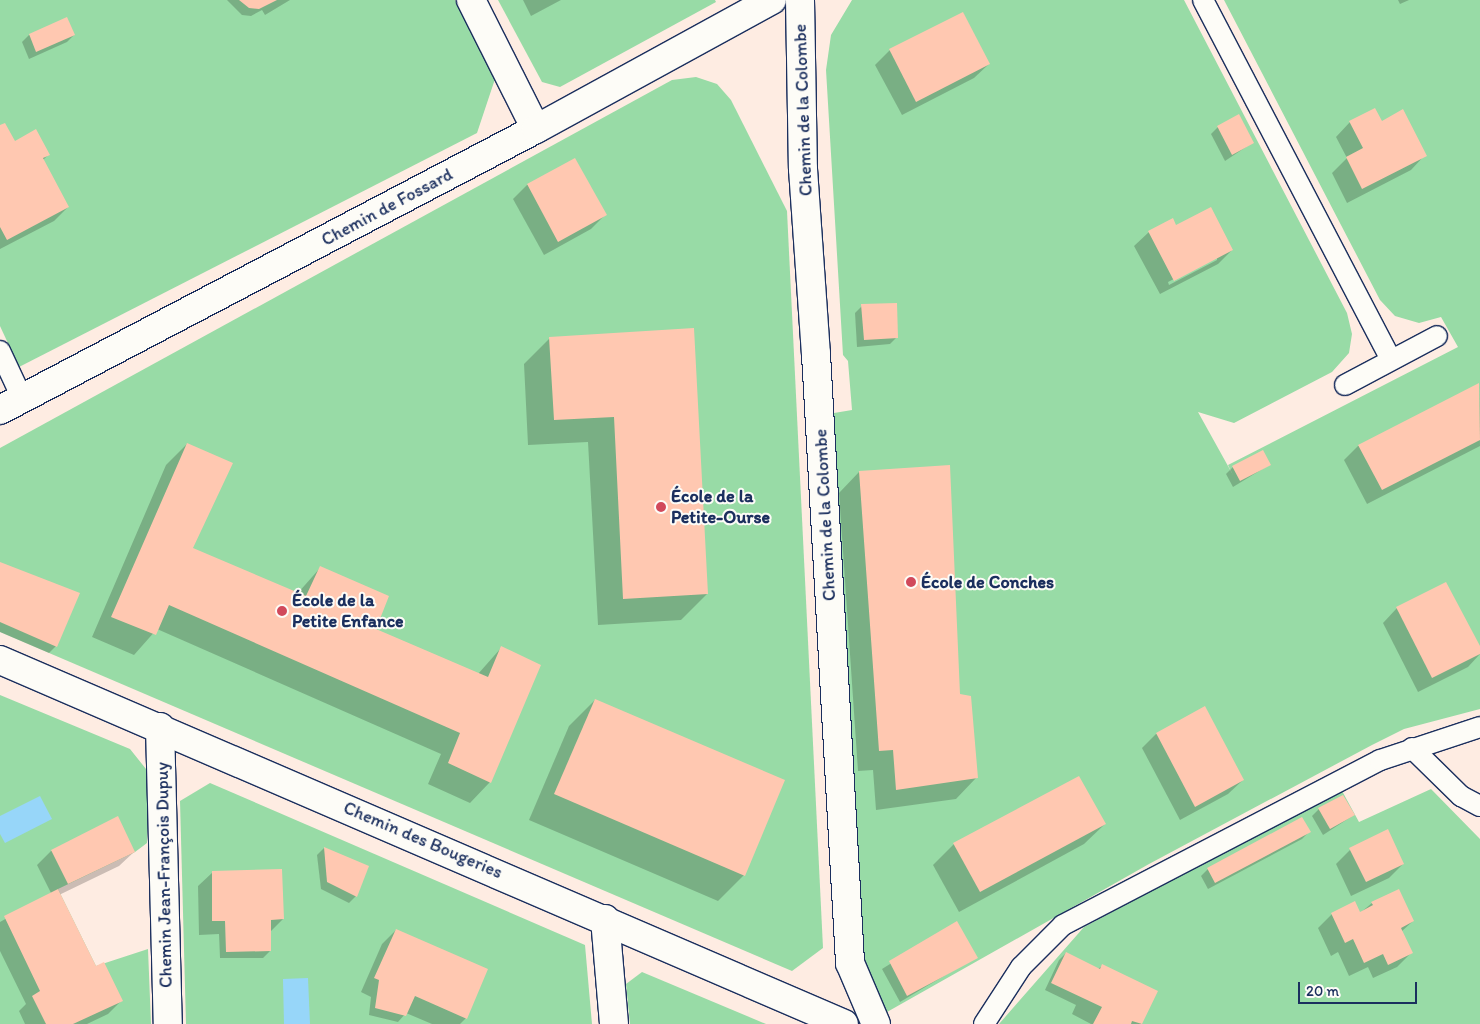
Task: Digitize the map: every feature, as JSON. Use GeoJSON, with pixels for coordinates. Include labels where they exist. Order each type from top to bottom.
{"type":"FeatureCollection","features":[{"type":"Feature","properties":{"kind":"street"},"geometry":{"type":"LineString","coordinates":[[471,0],[536,129]]}},
{"type":"Feature","properties":{"kind":"street","name":"Chemin de Fossard"},"geometry":{"type":"LineString","coordinates":[[11,404],[536,129],[772,0]]}},
{"type":"Feature","properties":{"kind":"street","name":"Chemin de la Colombe"},"geometry":{"type":"LineString","coordinates":[[800,0],[803,168],[816,354],[850,962],[876,1024]]}},
{"type":"Feature","properties":{"kind":"street","name":"Chemin des Bougeries"},"geometry":{"type":"LineString","coordinates":[[0,660],[160,727],[844,1024]]}},
{"type":"Feature","properties":{"kind":"street","name":"Chemin Jean-François Dupuy"},"geometry":{"type":"LineString","coordinates":[[160,727],[168,1024]]}},
{"type":"Feature","properties":{"kind":"street"},"geometry":{"type":"LineString","coordinates":[[605,919],[614,1024]]}},
{"type":"Feature","properties":{"kind":"lane"},"geometry":{"type":"LineString","coordinates":[[1203,0],[1391,359]]}},
{"type":"Feature","properties":{"kind":"lane"},"geometry":{"type":"LineString","coordinates":[[1345,385],[1437,336]]}},
{"type":"Feature","properties":{"kind":"lane"},"geometry":{"type":"LineString","coordinates":[[0,351],[11,404]]}},
{"type":"Feature","properties":{"kind":"lane"},"geometry":{"type":"LineString","coordinates":[[984,1024],[1022,967],[1063,925],[1371,764],[1412,748],[1480,727]]}},
{"type":"Feature","properties":{"kind":"lane"},"geometry":{"type":"LineString","coordinates":[[1412,748],[1461,796],[1480,806]]}},
{"type":"Feature","properties":{"kind":"green space"},"geometry":{"type":"Polygon","coordinates":[[[0,0],[455,0],[496,76],[477,133],[19,367],[0,326],[0,0]]]}},
{"type":"Feature","properties":{"kind":"green space"},"geometry":{"type":"Polygon","coordinates":[[[498,0],[715,0],[716,2],[560,87],[542,82],[498,0]]]}},
{"type":"Feature","properties":{"kind":"green space"},"geometry":{"type":"Polygon","coordinates":[[[852,0],[1184,0],[1347,313],[1352,334],[1349,353],[1332,372],[1234,423],[1198,412],[1233,475],[1228,465],[1458,347],[1441,317],[1419,323],[1395,316],[1380,300],[1224,0],[1480,0],[1480,709],[1404,729],[1372,745],[1149,864],[887,1012],[860,960],[834,413],[852,410],[848,361],[843,355],[826,70],[831,35],[852,0]]]}},
{"type":"Feature","properties":{"kind":"green space"},"geometry":{"type":"Polygon","coordinates":[[[696,77],[717,84],[731,100],[787,211],[823,948],[792,971],[0,632],[0,448],[672,80],[696,77]]]}},
{"type":"Feature","properties":{"kind":"green space"},"geometry":{"type":"Polygon","coordinates":[[[0,695],[130,749],[150,774],[147,843],[135,852],[58,889],[96,966],[148,949],[151,1024],[0,1024],[0,695]]]}},
{"type":"Feature","properties":{"kind":"green space"},"geometry":{"type":"Polygon","coordinates":[[[210,783],[585,945],[592,1024],[186,1024],[180,801],[210,783]]]}},
{"type":"Feature","properties":{"kind":"green space"},"geometry":{"type":"Polygon","coordinates":[[[1341,789],[1359,822],[1431,789],[1480,839],[1480,1024],[999,1024],[1084,927],[1341,789]]]}},
{"type":"Feature","properties":{"kind":"green space"},"geometry":{"type":"Polygon","coordinates":[[[642,972],[766,1024],[630,1024],[626,984],[642,972]]]}},
{"type":"Feature","properties":{"kind":"water"},"geometry":{"type":"Polygon","coordinates":[[[40,796],[52,819],[5,843],[0,834],[0,816],[40,796]]]}},
{"type":"Feature","properties":{"kind":"water"},"geometry":{"type":"Polygon","coordinates":[[[308,978],[310,1024],[284,1024],[283,979],[308,978]]]}},
{"type":"Feature","properties":{"kind":"building"},"geometry":{"type":"Polygon","coordinates":[[[239,0],[277,0],[259,9],[249,8],[239,0]]]}},
{"type":"Feature","properties":{"kind":"building"},"geometry":{"type":"Polygon","coordinates":[[[963,12],[990,64],[916,102],[889,49],[963,12]]]}},
{"type":"Feature","properties":{"kind":"building"},"geometry":{"type":"Polygon","coordinates":[[[67,17],[75,35],[36,52],[29,34],[67,17]]]}},
{"type":"Feature","properties":{"kind":"building"},"geometry":{"type":"Polygon","coordinates":[[[1375,108],[1382,121],[1403,109],[1427,156],[1362,189],[1346,157],[1363,148],[1349,121],[1375,108]]]}},
{"type":"Feature","properties":{"kind":"building"},"geometry":{"type":"Polygon","coordinates":[[[1239,114],[1254,143],[1232,155],[1217,126],[1239,114]]]}},
{"type":"Feature","properties":{"kind":"building"},"geometry":{"type":"Polygon","coordinates":[[[5,123],[15,141],[36,129],[50,155],[43,158],[69,207],[7,240],[0,227],[0,125],[5,123]]]}},
{"type":"Feature","properties":{"kind":"building"},"geometry":{"type":"Polygon","coordinates":[[[575,158],[607,215],[558,242],[527,184],[575,158]]]}},
{"type":"Feature","properties":{"kind":"building"},"geometry":{"type":"Polygon","coordinates":[[[1211,207],[1233,250],[1174,281],[1148,231],[1173,218],[1176,225],[1211,207]]]}},
{"type":"Feature","properties":{"kind":"building"},"geometry":{"type":"Polygon","coordinates":[[[897,303],[898,338],[864,340],[861,304],[897,303]]]}},
{"type":"Feature","properties":{"kind":"building","name":"École de la Petite-Ourse"},"geometry":{"type":"Polygon","coordinates":[[[694,328],[708,594],[623,599],[614,417],[554,420],[549,337],[694,328]]]}},
{"type":"Feature","properties":{"kind":"building"},"geometry":{"type":"Polygon","coordinates":[[[1479,383],[1480,440],[1382,490],[1358,445],[1479,383]]]}},
{"type":"Feature","properties":{"kind":"building","name":"École de la Petite Enfance"},"geometry":{"type":"Polygon","coordinates":[[[187,443],[233,463],[193,548],[306,596],[320,566],[389,596],[376,629],[488,677],[501,646],[541,665],[491,783],[448,763],[460,733],[169,605],[156,635],[111,617],[187,443]]]}},
{"type":"Feature","properties":{"kind":"building"},"geometry":{"type":"Polygon","coordinates":[[[1263,450],[1271,465],[1240,481],[1232,466],[1263,450]]]}},
{"type":"Feature","properties":{"kind":"building","name":"École de Conches"},"geometry":{"type":"Polygon","coordinates":[[[950,465],[960,694],[971,696],[978,778],[896,790],[893,750],[879,751],[859,471],[950,465]]]}},
{"type":"Feature","properties":{"kind":"building"},"geometry":{"type":"Polygon","coordinates":[[[0,562],[80,593],[57,647],[0,622],[0,562]]]}},
{"type":"Feature","properties":{"kind":"building"},"geometry":{"type":"Polygon","coordinates":[[[1446,582],[1480,646],[1480,654],[1432,678],[1396,607],[1446,582]]]}},
{"type":"Feature","properties":{"kind":"building"},"geometry":{"type":"Polygon","coordinates":[[[595,699],[785,780],[745,876],[554,794],[595,699]]]}},
{"type":"Feature","properties":{"kind":"building"},"geometry":{"type":"Polygon","coordinates":[[[1205,706],[1244,780],[1195,807],[1156,733],[1205,706]]]}},
{"type":"Feature","properties":{"kind":"building"},"geometry":{"type":"Polygon","coordinates":[[[1079,776],[1106,824],[980,892],[953,843],[1079,776]]]}},
{"type":"Feature","properties":{"kind":"building"},"geometry":{"type":"Polygon","coordinates":[[[1343,795],[1355,815],[1330,829],[1318,808],[1343,795]]]}},
{"type":"Feature","properties":{"kind":"building"},"geometry":{"type":"Polygon","coordinates":[[[118,816],[135,852],[68,884],[51,850],[118,816]]]}},
{"type":"Feature","properties":{"kind":"building"},"geometry":{"type":"Polygon","coordinates":[[[1302,817],[1311,832],[1215,883],[1207,868],[1302,817]]]}},
{"type":"Feature","properties":{"kind":"building"},"geometry":{"type":"Polygon","coordinates":[[[1388,829],[1404,864],[1366,882],[1349,848],[1388,829]]]}},
{"type":"Feature","properties":{"kind":"building"},"geometry":{"type":"Polygon","coordinates":[[[324,847],[369,866],[357,897],[327,882],[324,847]]]}},
{"type":"Feature","properties":{"kind":"building"},"geometry":{"type":"Polygon","coordinates":[[[282,869],[284,919],[271,920],[271,951],[226,952],[225,921],[212,921],[212,871],[282,869]]]}},
{"type":"Feature","properties":{"kind":"building"},"geometry":{"type":"Polygon","coordinates":[[[58,889],[96,966],[104,962],[123,1001],[73,1024],[46,1024],[32,996],[40,991],[4,916],[58,889]]]}},
{"type":"Feature","properties":{"kind":"building"},"geometry":{"type":"Polygon","coordinates":[[[1399,889],[1414,921],[1401,928],[1413,953],[1388,965],[1383,954],[1364,963],[1353,939],[1345,943],[1331,913],[1355,901],[1360,912],[1373,905],[1371,902],[1399,889]]]}},
{"type":"Feature","properties":{"kind":"building"},"geometry":{"type":"Polygon","coordinates":[[[957,921],[978,958],[907,996],[889,961],[957,921]]]}},
{"type":"Feature","properties":{"kind":"building"},"geometry":{"type":"Polygon","coordinates":[[[396,929],[488,969],[467,1019],[415,996],[406,1016],[375,1008],[379,980],[374,978],[396,929]]]}},
{"type":"Feature","properties":{"kind":"building"},"geometry":{"type":"Polygon","coordinates":[[[1066,952],[1100,969],[1102,964],[1158,991],[1142,1024],[1132,1021],[1131,1024],[1093,1024],[1102,1007],[1051,983],[1066,952]]]}},
{"type":"Feature","properties":{"kind":"place","name":"École de la Petite-Ourse"},"geometry":{"type":"Point","coordinates":[661,507]}},
{"type":"Feature","properties":{"kind":"place","name":"École de Conches"},"geometry":{"type":"Point","coordinates":[911,582]}},
{"type":"Feature","properties":{"kind":"place","name":"École de la Petite Enfance"},"geometry":{"type":"Point","coordinates":[282,611]}}]}
